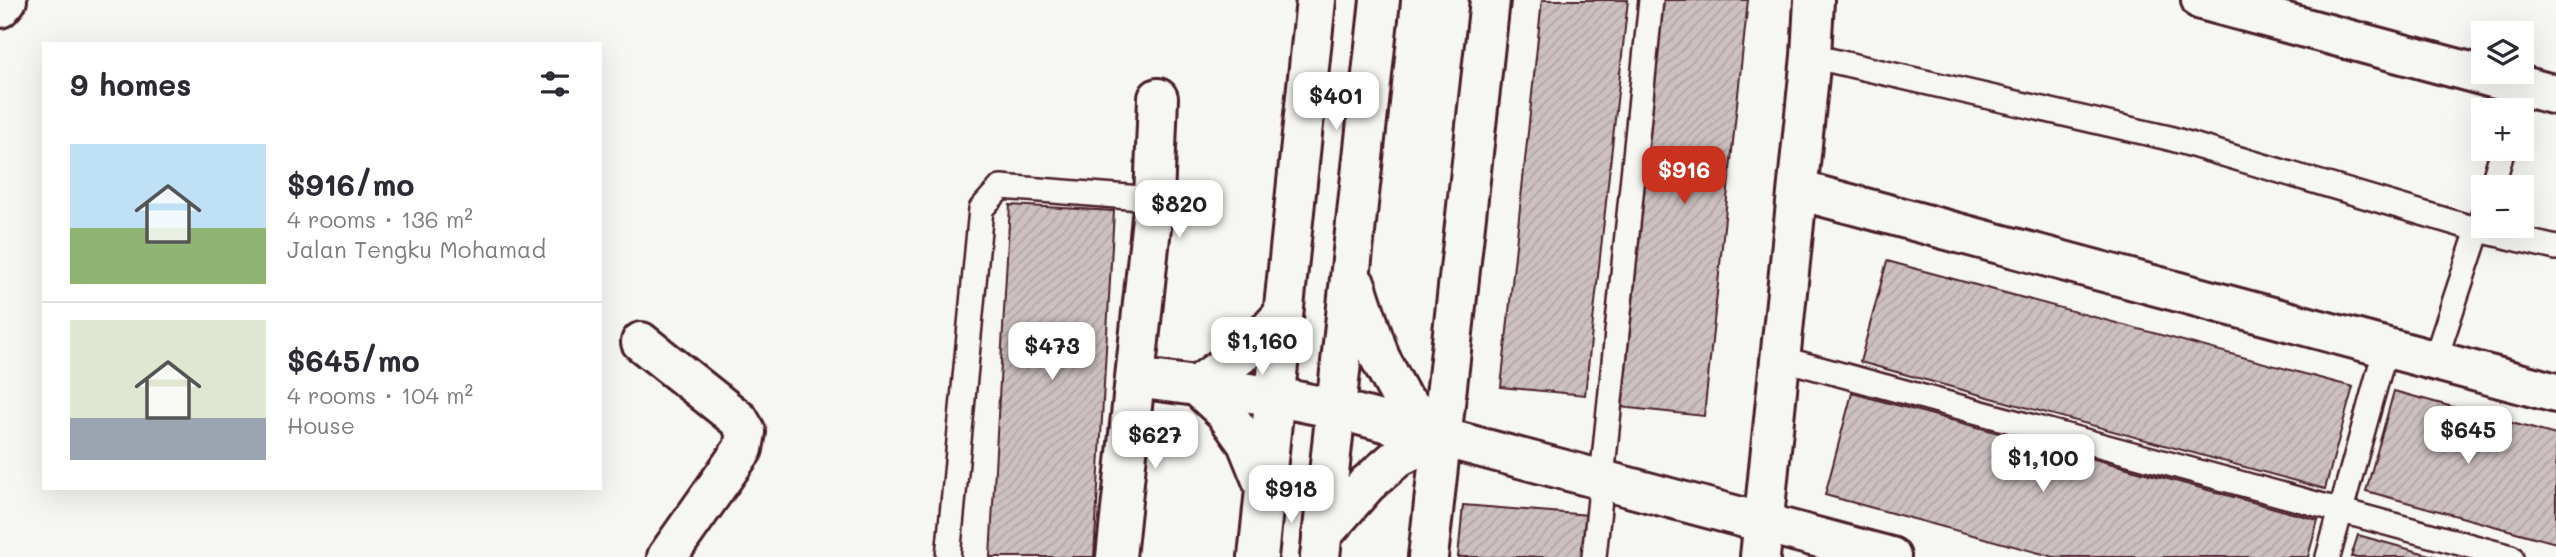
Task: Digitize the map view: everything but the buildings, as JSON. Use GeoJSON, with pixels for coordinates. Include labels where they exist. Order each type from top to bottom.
{"type":"FeatureCollection","features":[{"type":"Feature","properties":{"kind":"street"},"geometry":{"type":"LineString","coordinates":[[0,8],[7,0]]}},
{"type":"Feature","properties":{"kind":"street"},"geometry":{"type":"LineString","coordinates":[[1258,557],[1316,0]]}},
{"type":"Feature","properties":{"kind":"street"},"geometry":{"type":"LineString","coordinates":[[1321,546],[1380,0]]}},
{"type":"Feature","properties":{"kind":"street"},"geometry":{"type":"LineString","coordinates":[[1428,557],[1490,0]]}},
{"type":"Feature","properties":{"kind":"street"},"geometry":{"type":"LineString","coordinates":[[1761,540],[1798,190],[1814,0]]}},
{"type":"Feature","properties":{"kind":"street"},"geometry":{"type":"LineString","coordinates":[[2201,0],[2531,97]]}},
{"type":"Feature","properties":{"kind":"street"},"geometry":{"type":"LineString","coordinates":[[1116,557],[1154,199],[1158,98]]}},
{"type":"Feature","properties":{"kind":"street"},"geometry":{"type":"LineString","coordinates":[[1798,190],[2556,393]]}},
{"type":"Feature","properties":{"kind":"street"},"geometry":{"type":"LineString","coordinates":[[1351,270],[1380,358],[1396,388],[1402,399],[1441,435]]}},
{"type":"Feature","properties":{"kind":"street"},"geometry":{"type":"LineString","coordinates":[[1197,386],[1258,342],[1282,316]]}},
{"type":"Feature","properties":{"kind":"street"},"geometry":{"type":"LineString","coordinates":[[641,342],[739,420],[746,432],[743,449],[667,557]]}},
{"type":"Feature","properties":{"kind":"street"},"geometry":{"type":"LineString","coordinates":[[1135,378],[1273,396],[1336,409],[1601,478],[1761,540],[1891,557]]}},
{"type":"Feature","properties":{"kind":"street"},"geometry":{"type":"LineString","coordinates":[[1197,386],[1224,411],[1247,443],[1265,487]]}},
{"type":"Feature","properties":{"kind":"street"},"geometry":{"type":"LineString","coordinates":[[1321,546],[1367,484],[1398,457],[1441,435]]}},
{"type":"Feature","properties":{"kind":"lane"},"geometry":{"type":"LineString","coordinates":[[1594,557],[1651,0]]}},
{"type":"Feature","properties":{"kind":"lane"},"geometry":{"type":"LineString","coordinates":[[1811,56],[2169,138],[2471,220]]}},
{"type":"Feature","properties":{"kind":"lane"},"geometry":{"type":"LineString","coordinates":[[948,557],[981,209],[1000,187],[1154,199]]}},
{"type":"Feature","properties":{"kind":"lane"},"geometry":{"type":"LineString","coordinates":[[2435,360],[2476,238]]}},
{"type":"Feature","properties":{"kind":"lane"},"geometry":{"type":"LineString","coordinates":[[2526,238],[2556,248]]}},
{"type":"Feature","properties":{"kind":"lane"},"geometry":{"type":"LineString","coordinates":[[2328,557],[2386,346]]}},
{"type":"Feature","properties":{"kind":"lane"},"geometry":{"type":"LineString","coordinates":[[1780,359],[2511,557]]}}]}
